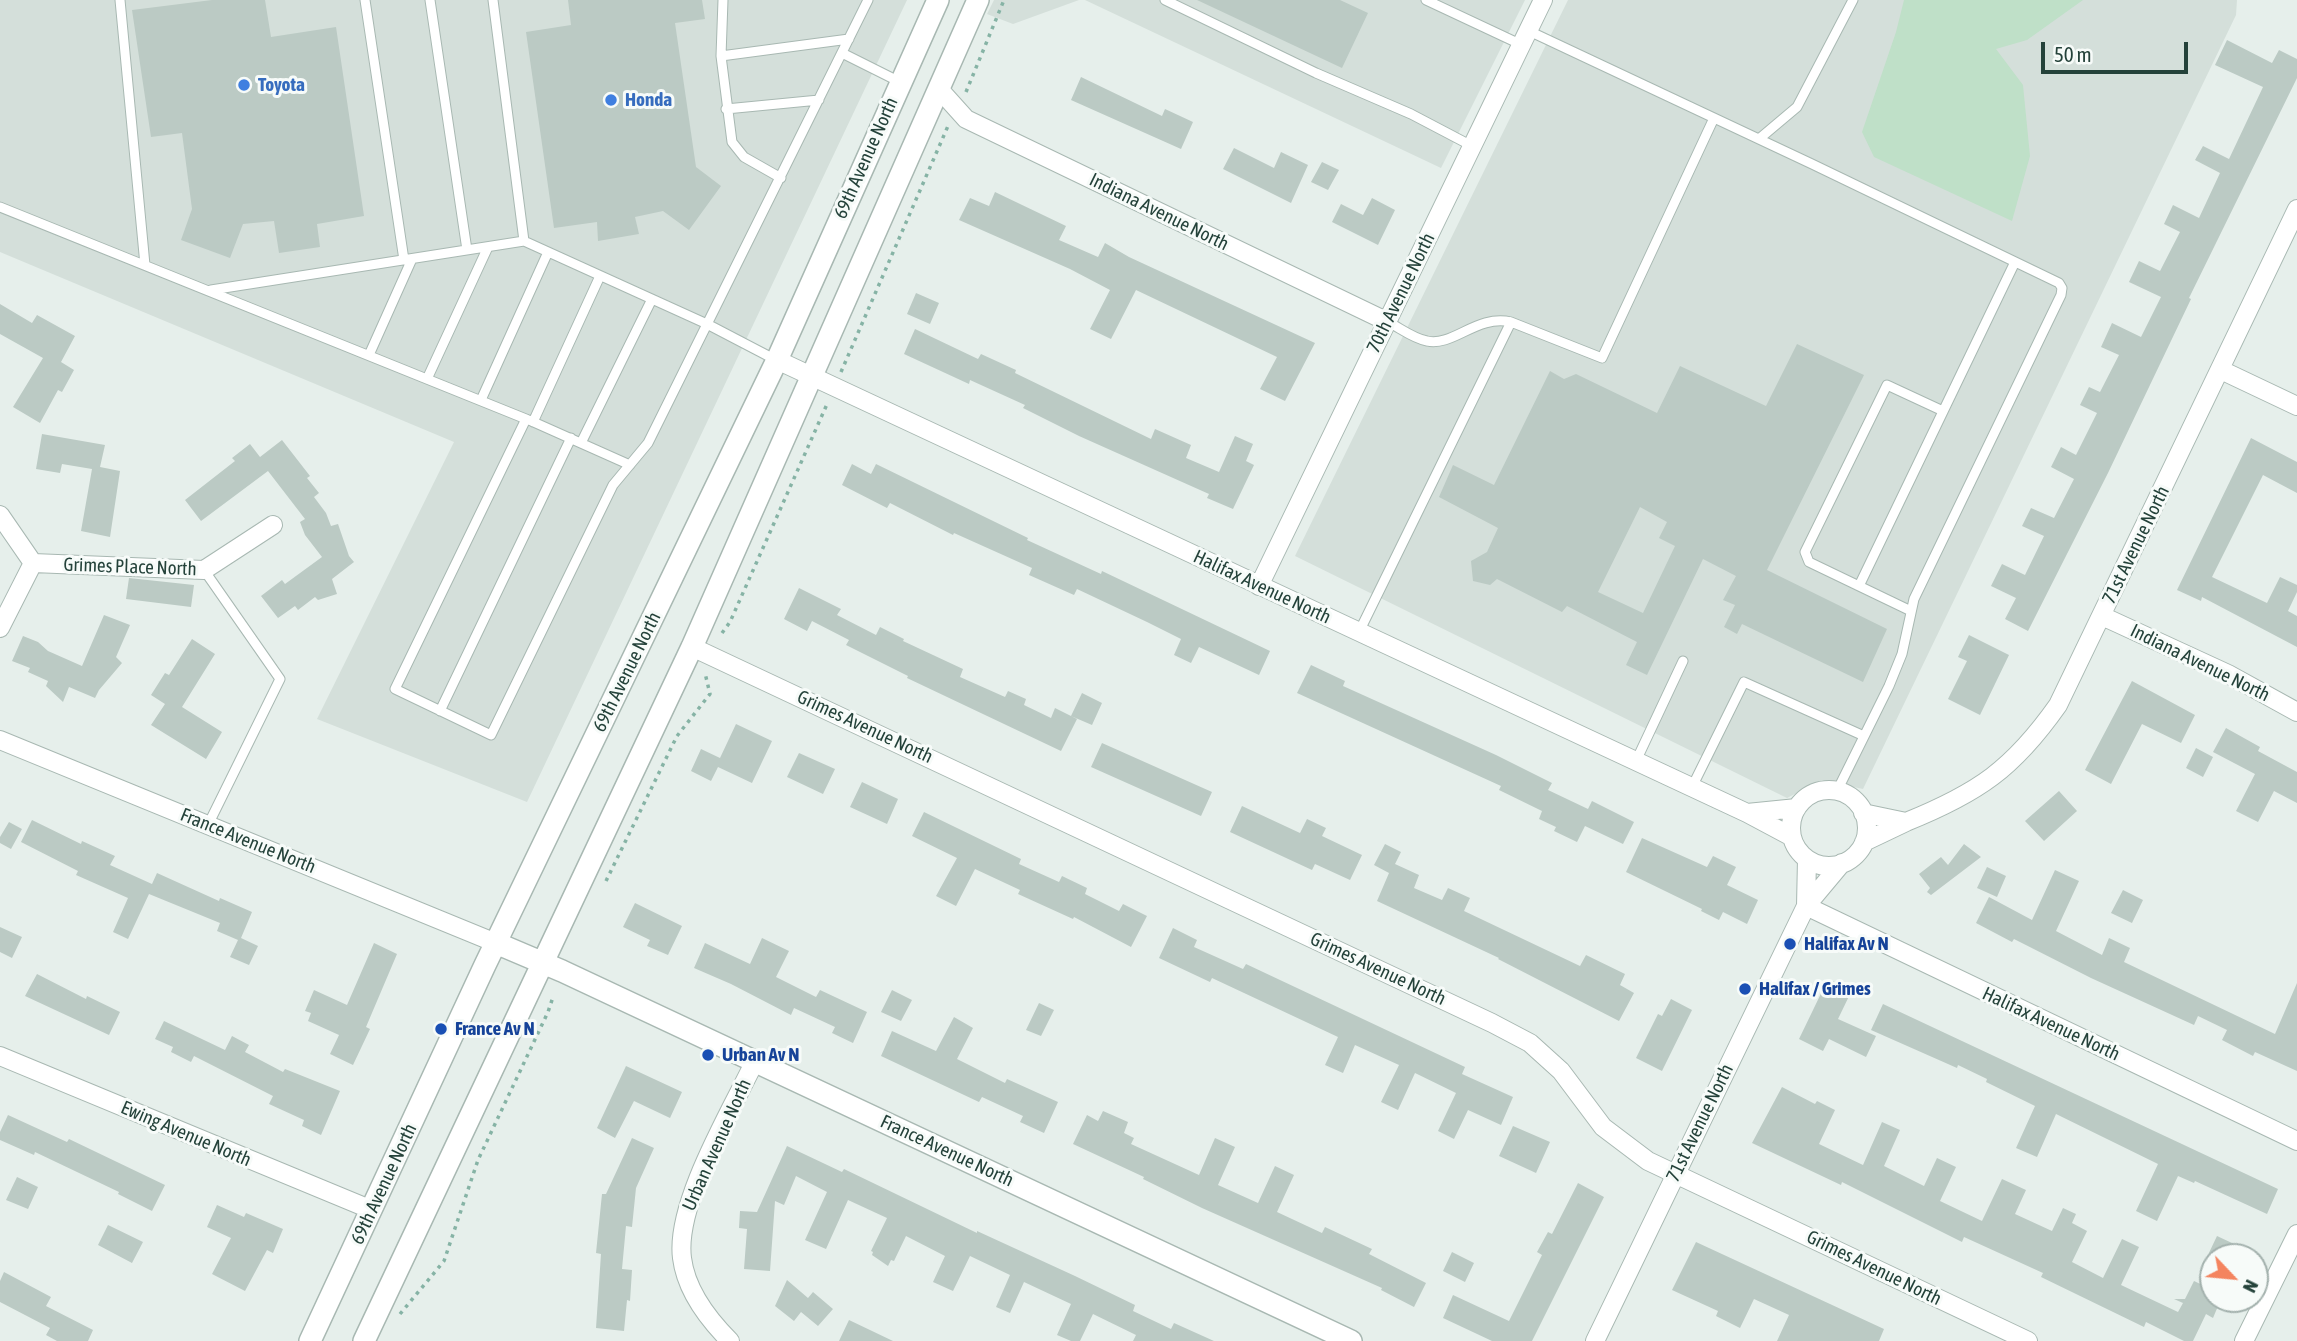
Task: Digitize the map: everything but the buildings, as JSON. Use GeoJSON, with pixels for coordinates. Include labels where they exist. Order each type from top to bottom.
{"type":"FeatureCollection","features":[{"type":"Feature","properties":{"kind":"street","name":"69th Avenue North"},"geometry":{"type":"LineString","coordinates":[[310,1341],[496,943],[778,360],[938,0]]}},
{"type":"Feature","properties":{"kind":"street","name":"69th Avenue North"},"geometry":{"type":"LineString","coordinates":[[364,1341],[692,647],[978,0]]}},
{"type":"Feature","properties":{"kind":"street","name":"70th Avenue North"},"geometry":{"type":"LineString","coordinates":[[1259,586],[1543,0]]}},
{"type":"Feature","properties":{"kind":"street","name":"Indiana Avenue North"},"geometry":{"type":"LineString","coordinates":[[939,89],[966,119],[1388,322]]}},
{"type":"Feature","properties":{"kind":"street","name":"71st Avenue North"},"geometry":{"type":"LineString","coordinates":[[1864,842],[1977,789],[2010,763],[2036,736],[2058,705],[2297,209]]}},
{"type":"Feature","properties":{"kind":"street","name":"Halifax Avenue North"},"geometry":{"type":"LineString","coordinates":[[778,360],[1692,787],[1792,837]]}},
{"type":"Feature","properties":{"kind":"street"},"geometry":{"type":"LineString","coordinates":[[2221,370],[2297,406]]}},
{"type":"Feature","properties":{"kind":"street"},"geometry":{"type":"LineString","coordinates":[[0,515],[33,564],[0,628]]}},
{"type":"Feature","properties":{"kind":"street","name":"Grimes Place North"},"geometry":{"type":"LineString","coordinates":[[33,564],[204,570],[273,526]]}},
{"type":"Feature","properties":{"kind":"street","name":"Indiana Avenue North"},"geometry":{"type":"LineString","coordinates":[[2102,616],[2228,674],[2297,712]]}},
{"type":"Feature","properties":{"kind":"street","name":"Grimes Avenue North"},"geometry":{"type":"LineString","coordinates":[[692,647],[1530,1042],[1561,1072],[1603,1127],[1648,1160],[2028,1341]]}},
{"type":"Feature","properties":{"kind":"street","name":"France Avenue North"},"geometry":{"type":"LineString","coordinates":[[0,740],[543,963],[1350,1341]]}},
{"type":"Feature","properties":{"kind":"street"},"geometry":{"type":"LineString","coordinates":[[1837,791],[1848,796],[1863,813],[1866,832],[1864,842],[1858,851],[1842,863],[1830,866],[1818,864],[1807,859],[1795,846],[1792,817],[1797,808],[1814,793],[1837,791]]}},
{"type":"Feature","properties":{"kind":"street"},"geometry":{"type":"LineString","coordinates":[[1746,813],[1797,808]]}},
{"type":"Feature","properties":{"kind":"street"},"geometry":{"type":"LineString","coordinates":[[1863,813],[1906,822]]}},
{"type":"Feature","properties":{"kind":"street","name":"71st Avenue North"},"geometry":{"type":"LineString","coordinates":[[1806,906],[1807,859]]}},
{"type":"Feature","properties":{"kind":"street","name":"71st Avenue North"},"geometry":{"type":"LineString","coordinates":[[1595,1341],[1806,906],[1842,863]]}},
{"type":"Feature","properties":{"kind":"street","name":"Halifax Avenue North"},"geometry":{"type":"LineString","coordinates":[[1806,906],[2297,1141]]}},
{"type":"Feature","properties":{"kind":"street","name":"Ewing Avenue North"},"geometry":{"type":"LineString","coordinates":[[0,1056],[372,1210]]}},
{"type":"Feature","properties":{"kind":"street","name":"Urban Avenue North"},"geometry":{"type":"LineString","coordinates":[[720,1338],[690,1287],[682,1258],[682,1226],[699,1176],[755,1061]]}},
{"type":"Feature","properties":{"kind":"street"},"geometry":{"type":"LineString","coordinates":[[2244,1341],[2297,1234]]}},
{"type":"Feature","properties":{"kind":"lane"},"geometry":{"type":"LineString","coordinates":[[120,0],[145,265]]}},
{"type":"Feature","properties":{"kind":"lane"},"geometry":{"type":"LineString","coordinates":[[365,0],[408,259],[369,355]]}},
{"type":"Feature","properties":{"kind":"lane"},"geometry":{"type":"LineString","coordinates":[[430,0],[467,250]]}},
{"type":"Feature","properties":{"kind":"lane"},"geometry":{"type":"LineString","coordinates":[[493,0],[524,241]]}},
{"type":"Feature","properties":{"kind":"lane"},"geometry":{"type":"LineString","coordinates":[[723,0],[721,56],[732,142],[744,157],[781,177]]}},
{"type":"Feature","properties":{"kind":"lane"},"geometry":{"type":"LineString","coordinates":[[600,276],[395,689],[491,735],[613,485],[648,443],[868,0]]}},
{"type":"Feature","properties":{"kind":"lane"},"geometry":{"type":"LineString","coordinates":[[1165,0],[1316,73],[1411,114],[1472,146]]}},
{"type":"Feature","properties":{"kind":"lane"},"geometry":{"type":"LineString","coordinates":[[1426,0],[1526,38],[1714,118],[2015,262],[2062,288],[2061,295],[1914,599],[1902,654],[1837,791]]}},
{"type":"Feature","properties":{"kind":"lane"},"geometry":{"type":"LineString","coordinates":[[1759,139],[1797,107],[1853,0]]}},
{"type":"Feature","properties":{"kind":"lane"},"geometry":{"type":"LineString","coordinates":[[721,56],[849,39]]}},
{"type":"Feature","properties":{"kind":"lane"},"geometry":{"type":"LineString","coordinates":[[842,53],[900,82]]}},
{"type":"Feature","properties":{"kind":"lane"},"geometry":{"type":"LineString","coordinates":[[726,109],[819,100]]}},
{"type":"Feature","properties":{"kind":"lane"},"geometry":{"type":"LineString","coordinates":[[1388,322],[1428,342],[1443,340],[1484,322],[1501,320],[1602,358],[1714,118]]}},
{"type":"Feature","properties":{"kind":"lane"},"geometry":{"type":"LineString","coordinates":[[0,206],[530,420],[630,465]]}},
{"type":"Feature","properties":{"kind":"lane"},"geometry":{"type":"LineString","coordinates":[[209,290],[524,241],[707,324],[778,360]]}},
{"type":"Feature","properties":{"kind":"lane"},"geometry":{"type":"LineString","coordinates":[[427,379],[488,247]]}},
{"type":"Feature","properties":{"kind":"lane"},"geometry":{"type":"LineString","coordinates":[[481,400],[548,252]]}},
{"type":"Feature","properties":{"kind":"lane"},"geometry":{"type":"LineString","coordinates":[[1859,586],[2015,262]]}},
{"type":"Feature","properties":{"kind":"lane"},"geometry":{"type":"LineString","coordinates":[[582,443],[652,299]]}},
{"type":"Feature","properties":{"kind":"lane"},"geometry":{"type":"LineString","coordinates":[[1359,632],[1511,322]]}},
{"type":"Feature","properties":{"kind":"lane"},"geometry":{"type":"LineString","coordinates":[[1912,611],[1809,562],[1805,552],[1888,385],[1943,411]]}},
{"type":"Feature","properties":{"kind":"lane"},"geometry":{"type":"LineString","coordinates":[[440,710],[570,438]]}},
{"type":"Feature","properties":{"kind":"lane"},"geometry":{"type":"LineString","coordinates":[[204,570],[280,679],[208,825]]}},
{"type":"Feature","properties":{"kind":"lane"},"geometry":{"type":"LineString","coordinates":[[1636,761],[1683,661]]}},
{"type":"Feature","properties":{"kind":"lane"},"geometry":{"type":"LineString","coordinates":[[1692,787],[1744,682],[1864,736]]}},
{"type":"Feature","properties":{"kind":"path"},"geometry":{"type":"LineString","coordinates":[[962,101],[1004,0]]}},
{"type":"Feature","properties":{"kind":"path"},"geometry":{"type":"LineString","coordinates":[[841,372],[951,121]]}},
{"type":"Feature","properties":{"kind":"path"},"geometry":{"type":"LineString","coordinates":[[718,638],[730,622],[829,400]]}},
{"type":"Feature","properties":{"kind":"path"},"geometry":{"type":"LineString","coordinates":[[604,884],[677,736],[710,694],[704,671]]}},
{"type":"Feature","properties":{"kind":"path"},"geometry":{"type":"LineString","coordinates":[[395,1321],[443,1261],[473,1172],[553,997]]}},
{"type":"Feature","properties":{"kind":"shaded area"},"geometry":{"type":"Polygon","coordinates":[[[0,0],[907,0],[527,802],[317,719],[454,442],[0,252],[0,0]]]}},
{"type":"Feature","properties":{"kind":"shaded area"},"geometry":{"type":"Polygon","coordinates":[[[994,0],[1079,0],[1013,24],[987,14],[994,0]]]}},
{"type":"Feature","properties":{"kind":"shaded area"},"geometry":{"type":"Polygon","coordinates":[[[1085,0],[1525,0],[1441,168],[1085,0]]]}},
{"type":"Feature","properties":{"kind":"shaded area"},"geometry":{"type":"Polygon","coordinates":[[[1568,0],[2237,0],[2236,15],[1863,789],[1822,780],[1787,798],[1295,556],[1568,0]]]}},
{"type":"Feature","properties":{"kind":"green space"},"geometry":{"type":"Polygon","coordinates":[[[1904,0],[2083,0],[2027,40],[1996,49],[2023,85],[2030,156],[2012,221],[1874,157],[1862,132],[1904,0]]]}},
{"type":"Feature","properties":{"kind":"place","name":"Toyota"},"geometry":{"type":"Point","coordinates":[244,85]}},
{"type":"Feature","properties":{"kind":"place","name":"Honda"},"geometry":{"type":"Point","coordinates":[611,100]}},
{"type":"Feature","properties":{"kind":"place","name":"Halifax Av N"},"geometry":{"type":"Point","coordinates":[1790,944]}},
{"type":"Feature","properties":{"kind":"place","name":"Halifax / Grimes"},"geometry":{"type":"Point","coordinates":[1745,989]}},
{"type":"Feature","properties":{"kind":"place","name":"France Av N"},"geometry":{"type":"Point","coordinates":[441,1029]}},
{"type":"Feature","properties":{"kind":"place","name":"Urban Av N"},"geometry":{"type":"Point","coordinates":[708,1055]}}]}
